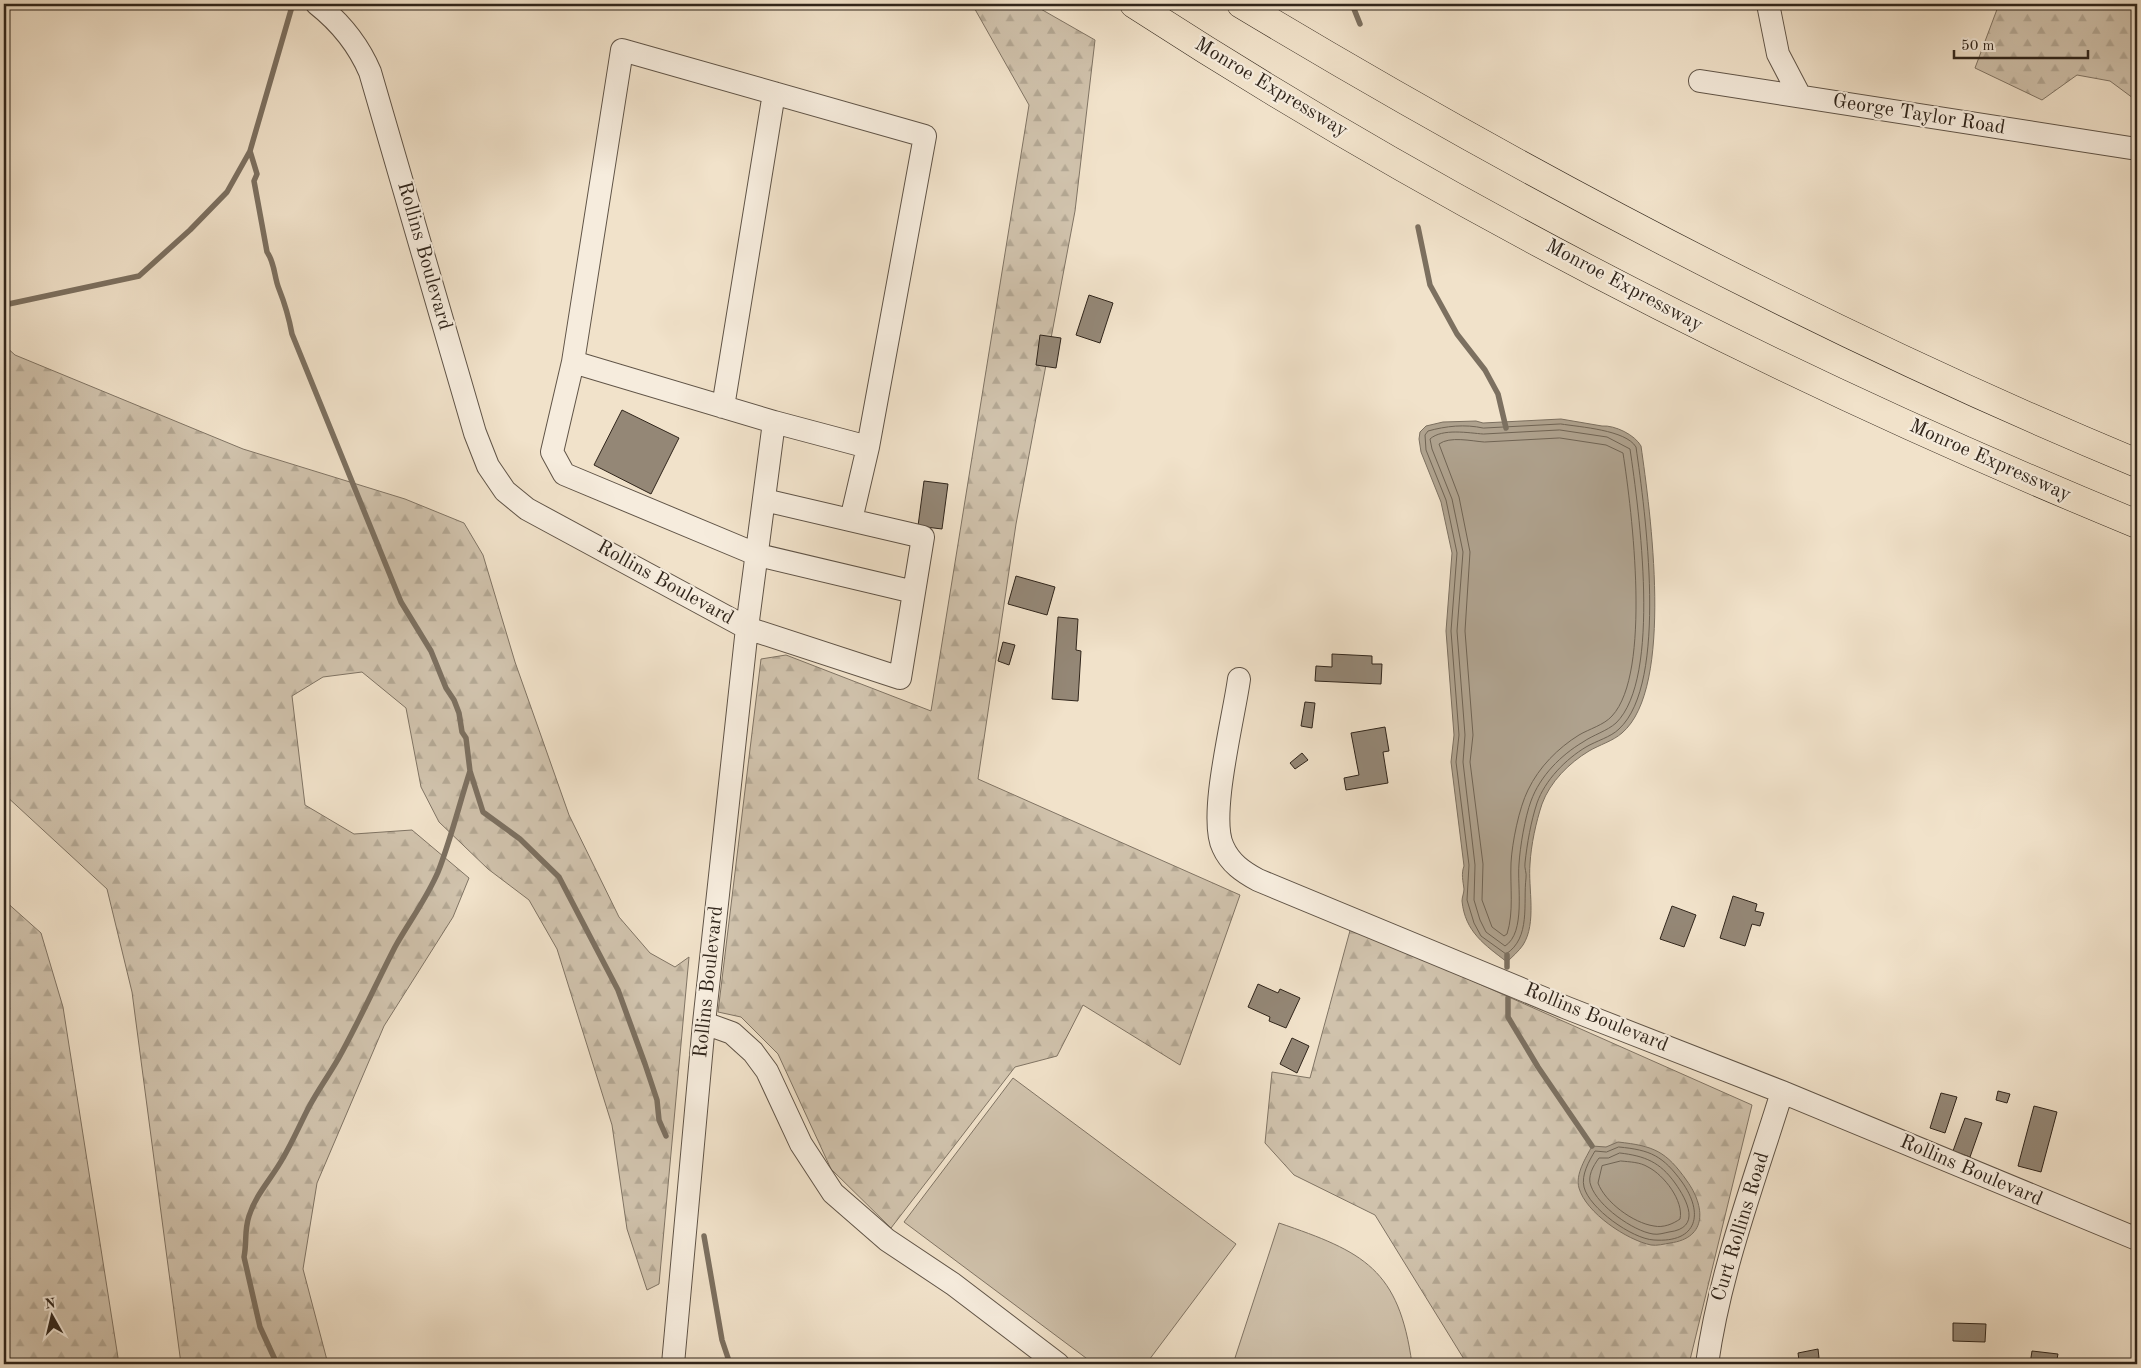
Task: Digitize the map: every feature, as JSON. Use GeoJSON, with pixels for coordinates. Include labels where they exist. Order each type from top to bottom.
{"type":"FeatureCollection","features":[{"type":"Feature","properties":{"kind":"highway","name":"Monroe Expressway"},"geometry":{"type":"LineString","coordinates":[[1134,4],[1399,164],[1614,281],[1724,338],[1928,435],[2137,524]]}},
{"type":"Feature","properties":{"kind":"highway"},"geometry":{"type":"LineString","coordinates":[[1240,4],[1428,115],[1525,169],[1733,278],[1969,390],[2137,463]]}},
{"type":"Feature","properties":{"kind":"street","name":"Rollins Boulevard"},"geometry":{"type":"LineString","coordinates":[[317,4],[341,25],[352,38],[370,72],[475,433],[488,466],[504,491],[528,509],[747,628],[704,1023],[673,1364]]}},
{"type":"Feature","properties":{"kind":"street"},"geometry":{"type":"LineString","coordinates":[[1768,4],[1778,54],[1800,96]]}},
{"type":"Feature","properties":{"kind":"street"},"geometry":{"type":"LineString","coordinates":[[851,520],[868,447],[925,136],[622,50],[573,362],[552,452],[564,474],[758,555],[914,592]]}},
{"type":"Feature","properties":{"kind":"street","name":"George Taylor Road"},"geometry":{"type":"LineString","coordinates":[[1700,81],[2137,149]]}},
{"type":"Feature","properties":{"kind":"street"},"geometry":{"type":"LineString","coordinates":[[723,407],[774,93]]}},
{"type":"Feature","properties":{"kind":"street"},"geometry":{"type":"LineString","coordinates":[[573,362],[774,422],[868,447]]}},
{"type":"Feature","properties":{"kind":"street"},"geometry":{"type":"LineString","coordinates":[[764,500],[923,537],[900,678],[747,628],[774,422]]}},
{"type":"Feature","properties":{"kind":"street","name":"Rollins Boulevard"},"geometry":{"type":"LineString","coordinates":[[1239,679],[1217,815],[1222,846],[1232,861],[1243,871],[1258,880],[1567,1008],[1782,1092],[2137,1240]]}},
{"type":"Feature","properties":{"kind":"street"},"geometry":{"type":"LineString","coordinates":[[704,1023],[732,1033],[753,1052],[767,1071],[778,1092],[801,1144],[833,1193],[887,1240],[969,1296],[1058,1364]]}},
{"type":"Feature","properties":{"kind":"street","name":"Curt Rollins Road"},"geometry":{"type":"LineString","coordinates":[[1706,1364],[1718,1302],[1730,1259],[1782,1092]]}},
{"type":"Feature","properties":{"kind":"green space"},"geometry":{"type":"Polygon","coordinates":[[[972,4],[1032,4],[1095,40],[1075,211],[1016,524],[978,779],[1240,895],[1180,1065],[1083,1005],[1057,1056],[1015,1067],[891,1228],[831,1169],[778,1054],[741,1017],[718,1012],[761,659],[786,655],[931,711],[1029,105],[972,4]]]}},
{"type":"Feature","properties":{"kind":"green space"},"geometry":{"type":"Polygon","coordinates":[[[1999,4],[2137,4],[2137,101],[2110,81],[2077,75],[2042,100],[1975,68],[1999,4]]]}},
{"type":"Feature","properties":{"kind":"green space"},"geometry":{"type":"Polygon","coordinates":[[[4,345],[15,355],[243,449],[405,499],[464,523],[483,555],[515,662],[569,815],[619,917],[650,953],[675,967],[689,957],[659,1284],[647,1290],[627,1229],[612,1125],[557,949],[529,900],[488,869],[439,822],[421,787],[406,708],[362,672],[323,677],[292,696],[305,805],[354,834],[412,830],[469,878],[453,917],[384,1026],[317,1183],[303,1269],[328,1364],[181,1364],[132,992],[107,889],[4,794],[4,345]]]}},
{"type":"Feature","properties":{"kind":"green space"},"geometry":{"type":"Polygon","coordinates":[[[4,900],[41,933],[63,1007],[119,1364],[4,1364],[4,900]]]}},
{"type":"Feature","properties":{"kind":"green space"},"geometry":{"type":"Polygon","coordinates":[[[1351,927],[1752,1105],[1689,1364],[1467,1364],[1375,1215],[1294,1175],[1265,1143],[1272,1072],[1310,1078],[1351,927]]]}},
{"type":"Feature","properties":{"kind":"green space"},"geometry":{"type":"Polygon","coordinates":[[[1013,1078],[1236,1244],[1146,1364],[1094,1364],[904,1222],[1013,1078]]]}},
{"type":"Feature","properties":{"kind":"green space"},"geometry":{"type":"Polygon","coordinates":[[[1279,1223],[1334,1244],[1355,1255],[1372,1269],[1387,1285],[1398,1306],[1406,1332],[1412,1364],[1233,1364],[1279,1223]]]}},
{"type":"Feature","properties":{"kind":"water"},"geometry":{"type":"Polygon","coordinates":[[[1561,419],[1618,429],[1634,438],[1641,446],[1653,553],[1654,639],[1649,678],[1638,710],[1622,733],[1589,751],[1567,767],[1545,796],[1531,849],[1530,926],[1523,945],[1507,962],[1477,937],[1467,921],[1462,901],[1464,866],[1451,762],[1454,735],[1446,631],[1452,553],[1441,502],[1421,452],[1419,439],[1420,432],[1426,426],[1443,422],[1476,421],[1483,423],[1561,419]]]}},
{"type":"Feature","properties":{"kind":"water"},"geometry":{"type":"Polygon","coordinates":[[[1618,1142],[1650,1148],[1658,1152],[1672,1163],[1687,1181],[1700,1210],[1700,1220],[1697,1228],[1691,1235],[1682,1240],[1651,1245],[1631,1238],[1609,1224],[1590,1207],[1583,1197],[1578,1183],[1582,1166],[1592,1146],[1606,1147],[1618,1142]]]}},
{"type":"Feature","properties":{"kind":"building"},"geometry":{"type":"Polygon","coordinates":[[[1089,295],[1113,303],[1100,343],[1076,335],[1089,295]]]}},
{"type":"Feature","properties":{"kind":"building"},"geometry":{"type":"Polygon","coordinates":[[[1040,335],[1061,338],[1056,368],[1036,365],[1040,335]]]}},
{"type":"Feature","properties":{"kind":"building"},"geometry":{"type":"Polygon","coordinates":[[[622,410],[679,438],[651,494],[594,465],[622,410]]]}},
{"type":"Feature","properties":{"kind":"building"},"geometry":{"type":"Polygon","coordinates":[[[924,481],[948,484],[942,529],[918,526],[924,481]]]}},
{"type":"Feature","properties":{"kind":"building"},"geometry":{"type":"Polygon","coordinates":[[[1016,576],[1055,587],[1047,615],[1008,604],[1016,576]]]}},
{"type":"Feature","properties":{"kind":"building"},"geometry":{"type":"Polygon","coordinates":[[[1058,617],[1078,619],[1076,650],[1081,651],[1078,701],[1052,699],[1058,617]]]}},
{"type":"Feature","properties":{"kind":"building"},"geometry":{"type":"Polygon","coordinates":[[[1003,642],[1015,645],[1009,665],[998,661],[1003,642]]]}},
{"type":"Feature","properties":{"kind":"building"},"geometry":{"type":"Polygon","coordinates":[[[1332,654],[1372,656],[1372,664],[1382,664],[1381,684],[1315,681],[1316,666],[1332,667],[1332,654]]]}},
{"type":"Feature","properties":{"kind":"building"},"geometry":{"type":"Polygon","coordinates":[[[1305,702],[1315,703],[1312,728],[1301,726],[1305,702]]]}},
{"type":"Feature","properties":{"kind":"building"},"geometry":{"type":"Polygon","coordinates":[[[1385,727],[1389,751],[1383,752],[1388,783],[1346,790],[1344,778],[1359,775],[1351,733],[1385,727]]]}},
{"type":"Feature","properties":{"kind":"building"},"geometry":{"type":"Polygon","coordinates":[[[1302,753],[1308,760],[1295,769],[1290,763],[1302,753]]]}},
{"type":"Feature","properties":{"kind":"building"},"geometry":{"type":"Polygon","coordinates":[[[1733,896],[1757,904],[1755,911],[1764,913],[1760,926],[1752,924],[1745,946],[1720,938],[1733,896]]]}},
{"type":"Feature","properties":{"kind":"building"},"geometry":{"type":"Polygon","coordinates":[[[1672,906],[1696,915],[1684,947],[1660,939],[1672,906]]]}},
{"type":"Feature","properties":{"kind":"building"},"geometry":{"type":"Polygon","coordinates":[[[1258,984],[1278,993],[1280,989],[1300,998],[1286,1028],[1269,1021],[1270,1017],[1248,1007],[1258,984]]]}},
{"type":"Feature","properties":{"kind":"building"},"geometry":{"type":"Polygon","coordinates":[[[1292,1038],[1309,1046],[1297,1073],[1280,1064],[1292,1038]]]}},
{"type":"Feature","properties":{"kind":"building"},"geometry":{"type":"Polygon","coordinates":[[[1998,1091],[2010,1094],[2007,1103],[1996,1100],[1998,1091]]]}},
{"type":"Feature","properties":{"kind":"building"},"geometry":{"type":"Polygon","coordinates":[[[1941,1093],[1957,1097],[1945,1133],[1930,1128],[1941,1093]]]}},
{"type":"Feature","properties":{"kind":"building"},"geometry":{"type":"Polygon","coordinates":[[[2034,1106],[2057,1112],[2041,1172],[2018,1166],[2034,1106]]]}},
{"type":"Feature","properties":{"kind":"building"},"geometry":{"type":"Polygon","coordinates":[[[1965,1118],[1982,1123],[1970,1157],[1953,1151],[1965,1118]]]}},
{"type":"Feature","properties":{"kind":"building"},"geometry":{"type":"Polygon","coordinates":[[[1953,1323],[1986,1324],[1985,1342],[1953,1341],[1953,1323]]]}},
{"type":"Feature","properties":{"kind":"building"},"geometry":{"type":"Polygon","coordinates":[[[1818,1349],[1819,1358],[1799,1361],[1798,1353],[1818,1349]]]}},
{"type":"Feature","properties":{"kind":"building"},"geometry":{"type":"Polygon","coordinates":[[[2032,1351],[2058,1354],[2056,1364],[2030,1364],[2032,1351]]]}},
{"type":"Feature","properties":{"kind":"waterway"},"geometry":{"type":"LineString","coordinates":[[1352,4],[1360,24]]}},
{"type":"Feature","properties":{"kind":"waterway"},"geometry":{"type":"LineString","coordinates":[[4,305],[139,276],[190,230],[227,192],[250,151],[291,10]]}},
{"type":"Feature","properties":{"kind":"waterway"},"geometry":{"type":"LineString","coordinates":[[250,151],[257,174],[254,181],[267,252],[273,265],[292,334],[401,602],[431,651],[446,688],[454,700],[459,713],[462,732],[466,738],[470,771],[483,812],[520,839],[559,877],[618,990],[657,1100],[659,1120],[666,1136]]}},
{"type":"Feature","properties":{"kind":"waterway"},"geometry":{"type":"LineString","coordinates":[[1418,227],[1430,285],[1457,334],[1485,370],[1498,394],[1506,428]]}},
{"type":"Feature","properties":{"kind":"waterway"},"geometry":{"type":"LineString","coordinates":[[277,1364],[260,1327],[244,1257],[249,1216],[256,1200],[283,1158],[313,1100],[342,1052],[395,947],[434,882],[447,847],[470,771]]}},
{"type":"Feature","properties":{"kind":"waterway"},"geometry":{"type":"LineString","coordinates":[[1507,955],[1507,967]]}},
{"type":"Feature","properties":{"kind":"waterway"},"geometry":{"type":"LineString","coordinates":[[1508,998],[1508,1017],[1538,1067],[1592,1146]]}},
{"type":"Feature","properties":{"kind":"waterway"},"geometry":{"type":"LineString","coordinates":[[704,1236],[722,1340],[730,1364]]}}]}
